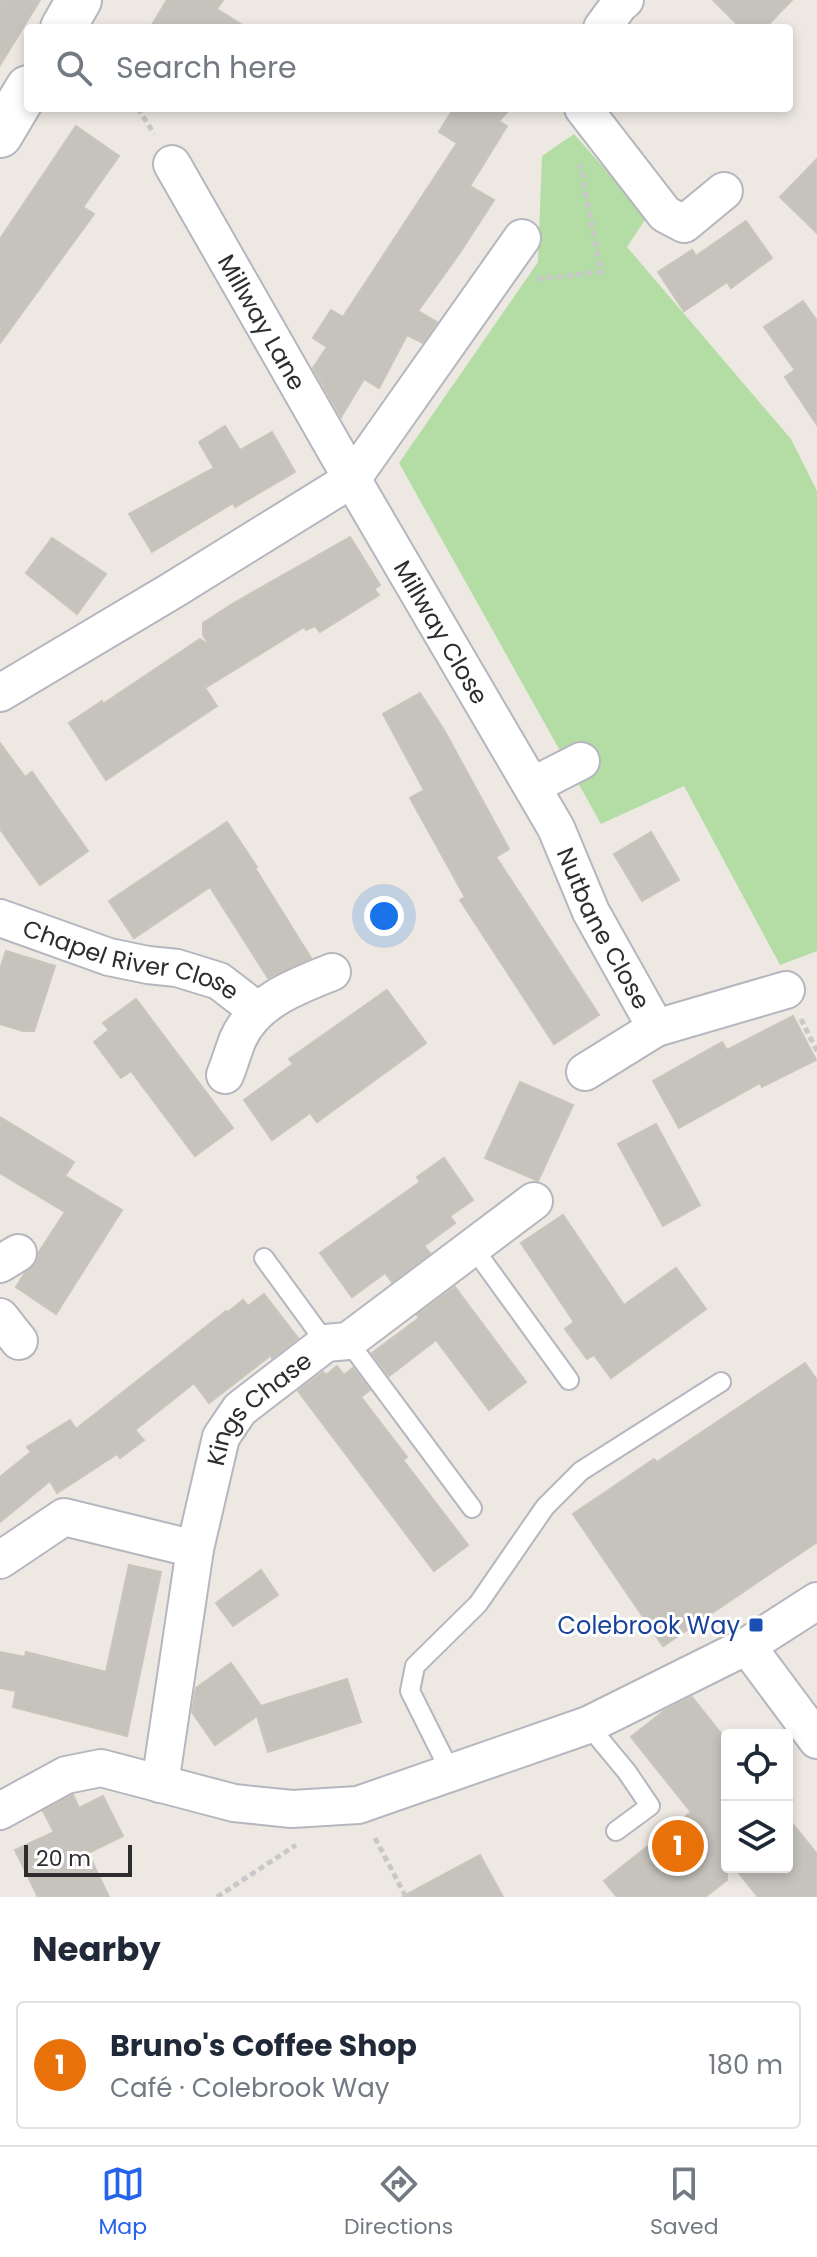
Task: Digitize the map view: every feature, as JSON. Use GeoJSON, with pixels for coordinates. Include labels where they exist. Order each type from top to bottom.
{"type":"FeatureCollection","features":[{"type":"Feature","properties":{"kind":"street"},"geometry":{"type":"LineString","coordinates":[[65,24],[79,0]]}},
{"type":"Feature","properties":{"kind":"street"},"geometry":{"type":"LineString","coordinates":[[605,24],[625,0]]}},
{"type":"Feature","properties":{"kind":"street"},"geometry":{"type":"LineString","coordinates":[[0,135],[24,95]]}},
{"type":"Feature","properties":{"kind":"street"},"geometry":{"type":"LineString","coordinates":[[586,112],[665,214],[684,224],[724,191]]}},
{"type":"Feature","properties":{"kind":"street","name":"Millway Lane"},"geometry":{"type":"LineString","coordinates":[[172,164],[352,479]]}},
{"type":"Feature","properties":{"kind":"street"},"geometry":{"type":"LineString","coordinates":[[0,693],[352,479],[522,238]]}},
{"type":"Feature","properties":{"kind":"street","name":"Millway Close"},"geometry":{"type":"LineString","coordinates":[[352,479],[556,828]]}},
{"type":"Feature","properties":{"kind":"street"},"geometry":{"type":"LineString","coordinates":[[532,786],[581,761]]}},
{"type":"Feature","properties":{"kind":"street","name":"Nutbane Close"},"geometry":{"type":"LineString","coordinates":[[556,828],[591,912],[656,1028]]}},
{"type":"Feature","properties":{"kind":"street","name":"Chapel River Close"},"geometry":{"type":"LineString","coordinates":[[0,918],[109,957],[177,968],[219,981],[258,1011]]}},
{"type":"Feature","properties":{"kind":"street","name":"Chapel River Close"},"geometry":{"type":"LineString","coordinates":[[225,1075],[239,1036],[258,1011],[282,993],[332,972]]}},
{"type":"Feature","properties":{"kind":"street","name":"Nutbane Close"},"geometry":{"type":"LineString","coordinates":[[585,1072],[656,1028],[786,990]]}},
{"type":"Feature","properties":{"kind":"street","name":"Kings Chase"},"geometry":{"type":"LineString","coordinates":[[160,1784],[195,1549],[221,1437],[240,1409],[534,1201]]}},
{"type":"Feature","properties":{"kind":"street"},"geometry":{"type":"LineString","coordinates":[[0,1560],[64,1517],[195,1549]]}},
{"type":"Feature","properties":{"kind":"street"},"geometry":{"type":"LineString","coordinates":[[0,1811],[66,1775],[101,1768],[234,1803],[292,1809],[358,1805],[588,1725],[747,1646],[817,1601]]}},
{"type":"Feature","properties":{"kind":"street"},"geometry":{"type":"LineString","coordinates":[[747,1646],[817,1740]]}},
{"type":"Feature","properties":{"kind":"lane"},"geometry":{"type":"LineString","coordinates":[[472,1246],[569,1380]]}},
{"type":"Feature","properties":{"kind":"lane"},"geometry":{"type":"LineString","coordinates":[[264,1258],[472,1508]]}},
{"type":"Feature","properties":{"kind":"lane"},"geometry":{"type":"LineString","coordinates":[[451,1773],[410,1691],[415,1666],[478,1604],[545,1507],[581,1471],[721,1382]]}},
{"type":"Feature","properties":{"kind":"lane"},"geometry":{"type":"LineString","coordinates":[[588,1725],[627,1772],[650,1806],[616,1831]]}},
{"type":"Feature","properties":{"kind":"path"},"geometry":{"type":"LineString","coordinates":[[490,284],[601,272],[580,164]]}},
{"type":"Feature","properties":{"kind":"path"},"geometry":{"type":"LineString","coordinates":[[358,1805],[406,1897]]}},
{"type":"Feature","properties":{"kind":"path"},"geometry":{"type":"LineString","coordinates":[[217,1897],[306,1839]]}},
{"type":"Feature","properties":{"kind":"green space"},"geometry":{"type":"Polygon","coordinates":[[[574,134],[647,217],[627,247],[791,439],[817,491],[817,951],[780,965],[684,786],[601,824],[399,463],[538,262],[542,156],[574,134]]]}},
{"type":"Feature","properties":{"kind":"building"},"geometry":{"type":"Polygon","coordinates":[[[0,0],[40,0],[24,24],[0,65],[0,0]]]}},
{"type":"Feature","properties":{"kind":"building"},"geometry":{"type":"Polygon","coordinates":[[[167,0],[223,0],[217,9],[241,24],[152,24],[167,0]]]}},
{"type":"Feature","properties":{"kind":"building"},"geometry":{"type":"Polygon","coordinates":[[[713,0],[792,0],[769,24],[737,24],[713,0]]]}},
{"type":"Feature","properties":{"kind":"building"},"geometry":{"type":"Polygon","coordinates":[[[452,112],[507,112],[499,121],[507,126],[470,186],[494,200],[418,311],[437,322],[423,343],[407,335],[379,388],[364,379],[341,417],[313,368],[327,347],[313,338],[331,310],[343,317],[457,143],[439,132],[452,112]]]}},
{"type":"Feature","properties":{"kind":"building"},"geometry":{"type":"Polygon","coordinates":[[[76,126],[119,156],[83,207],[94,214],[0,343],[0,239],[76,126]]]}},
{"type":"Feature","properties":{"kind":"building"},"geometry":{"type":"Polygon","coordinates":[[[817,159],[817,233],[780,197],[817,159]]]}},
{"type":"Feature","properties":{"kind":"building"},"geometry":{"type":"Polygon","coordinates":[[[746,221],[772,258],[731,288],[727,282],[684,311],[658,272],[692,250],[696,256],[746,221]]]}},
{"type":"Feature","properties":{"kind":"building"},"geometry":{"type":"Polygon","coordinates":[[[803,301],[817,321],[817,425],[785,377],[795,370],[764,327],[803,301]]]}},
{"type":"Feature","properties":{"kind":"building"},"geometry":{"type":"Polygon","coordinates":[[[225,426],[240,450],[272,432],[295,472],[235,507],[233,503],[152,552],[129,514],[214,468],[199,442],[225,426]]]}},
{"type":"Feature","properties":{"kind":"building"},"geometry":{"type":"Polygon","coordinates":[[[350,537],[380,585],[374,589],[379,595],[320,632],[315,626],[306,630],[304,627],[205,688],[217,706],[106,780],[69,723],[200,639],[210,646],[203,635],[203,623],[350,537]]]}},
{"type":"Feature","properties":{"kind":"building"},"geometry":{"type":"Polygon","coordinates":[[[52,538],[106,574],[77,614],[26,573],[52,538]]]}},
{"type":"Feature","properties":{"kind":"building"},"geometry":{"type":"Polygon","coordinates":[[[420,693],[444,730],[509,849],[496,857],[599,1015],[554,1044],[460,900],[465,897],[410,798],[424,790],[383,714],[420,693]]]}},
{"type":"Feature","properties":{"kind":"building"},"geometry":{"type":"Polygon","coordinates":[[[0,743],[25,777],[32,772],[88,851],[40,885],[0,829],[0,743]]]}},
{"type":"Feature","properties":{"kind":"building"},"geometry":{"type":"Polygon","coordinates":[[[227,822],[311,958],[268,978],[210,887],[134,938],[109,901],[227,822]]]}},
{"type":"Feature","properties":{"kind":"building"},"geometry":{"type":"Polygon","coordinates":[[[651,832],[679,880],[642,901],[614,854],[651,832]]]}},
{"type":"Feature","properties":{"kind":"building"},"geometry":{"type":"Polygon","coordinates":[[[6,951],[55,966],[34,1031],[0,1024],[0,969],[6,951]]]}},
{"type":"Feature","properties":{"kind":"building"},"geometry":{"type":"Polygon","coordinates":[[[387,990],[426,1043],[317,1122],[310,1113],[272,1140],[244,1100],[293,1064],[289,1059],[387,990]]]}},
{"type":"Feature","properties":{"kind":"building"},"geometry":{"type":"Polygon","coordinates":[[[136,999],[233,1128],[195,1156],[131,1071],[121,1078],[94,1042],[109,1030],[103,1023],[136,999]]]}},
{"type":"Feature","properties":{"kind":"building"},"geometry":{"type":"Polygon","coordinates":[[[793,1016],[816,1060],[762,1087],[760,1083],[679,1128],[653,1081],[722,1042],[727,1050],[793,1016]]]}},
{"type":"Feature","properties":{"kind":"building"},"geometry":{"type":"Polygon","coordinates":[[[520,1082],[573,1105],[538,1181],[485,1158],[520,1082]]]}},
{"type":"Feature","properties":{"kind":"building"},"geometry":{"type":"Polygon","coordinates":[[[0,1117],[74,1162],[65,1176],[122,1210],[56,1314],[16,1287],[36,1264],[39,1252],[65,1212],[0,1173],[0,1117]]]}},
{"type":"Feature","properties":{"kind":"building"},"geometry":{"type":"Polygon","coordinates":[[[656,1124],[700,1205],[663,1226],[618,1144],[656,1124]]]}},
{"type":"Feature","properties":{"kind":"building"},"geometry":{"type":"Polygon","coordinates":[[[444,1158],[473,1200],[450,1216],[455,1223],[424,1246],[430,1253],[392,1282],[385,1273],[352,1297],[320,1253],[420,1182],[417,1177],[444,1158]]]}},
{"type":"Feature","properties":{"kind":"building"},"geometry":{"type":"Polygon","coordinates":[[[563,1215],[624,1305],[676,1268],[706,1309],[611,1378],[594,1355],[587,1359],[565,1329],[574,1322],[521,1243],[563,1215]]]}},
{"type":"Feature","properties":{"kind":"building"},"geometry":{"type":"Polygon","coordinates":[[[455,1287],[526,1382],[489,1410],[436,1340],[389,1376],[372,1353],[455,1287]]]}},
{"type":"Feature","properties":{"kind":"building"},"geometry":{"type":"Polygon","coordinates":[[[264,1294],[298,1338],[209,1403],[194,1383],[135,1430],[144,1440],[120,1458],[117,1454],[57,1493],[50,1481],[0,1522],[0,1477],[31,1452],[27,1447],[70,1420],[76,1429],[226,1311],[243,1300],[248,1306],[264,1294]]]}},
{"type":"Feature","properties":{"kind":"building"},"geometry":{"type":"Polygon","coordinates":[[[805,1363],[817,1380],[817,1542],[663,1646],[573,1514],[805,1363]]]}},
{"type":"Feature","properties":{"kind":"building"},"geometry":{"type":"Polygon","coordinates":[[[337,1366],[344,1375],[353,1368],[370,1390],[361,1397],[407,1457],[403,1460],[468,1545],[434,1571],[298,1391],[323,1372],[326,1375],[337,1366]]]}},
{"type":"Feature","properties":{"kind":"building"},"geometry":{"type":"Polygon","coordinates":[[[129,1565],[161,1572],[127,1736],[13,1707],[16,1691],[0,1688],[0,1652],[25,1657],[26,1652],[106,1672],[129,1565]]]}},
{"type":"Feature","properties":{"kind":"building"},"geometry":{"type":"Polygon","coordinates":[[[261,1570],[278,1595],[233,1626],[216,1603],[261,1570]]]}},
{"type":"Feature","properties":{"kind":"building"},"geometry":{"type":"Polygon","coordinates":[[[231,1663],[261,1706],[347,1679],[361,1722],[268,1752],[257,1716],[215,1745],[192,1712],[196,1688],[231,1663]]]}},
{"type":"Feature","properties":{"kind":"building"},"geometry":{"type":"Polygon","coordinates":[[[692,1697],[721,1733],[721,1873],[727,1873],[727,1880],[705,1897],[617,1897],[604,1881],[691,1812],[631,1737],[665,1710],[692,1697]]]}},
{"type":"Feature","properties":{"kind":"building"},"geometry":{"type":"Polygon","coordinates":[[[73,1795],[79,1808],[103,1796],[123,1836],[88,1853],[109,1897],[38,1897],[15,1850],[54,1832],[43,1811],[73,1795]]]}},
{"type":"Feature","properties":{"kind":"building"},"geometry":{"type":"Polygon","coordinates":[[[793,1824],[817,1854],[817,1897],[758,1897],[739,1873],[793,1873],[793,1824]]]}},
{"type":"Feature","properties":{"kind":"building"},"geometry":{"type":"Polygon","coordinates":[[[480,1855],[503,1897],[402,1897],[480,1855]]]}},
{"type":"Feature","properties":{"kind":"place","name":"Colebrook Way"},"geometry":{"type":"Point","coordinates":[756,1625]}},
{"type":"Feature","properties":{"kind":"place","name":"Bruno's Coffee Shop"},"geometry":{"type":"Point","coordinates":[678,1846]}}]}
